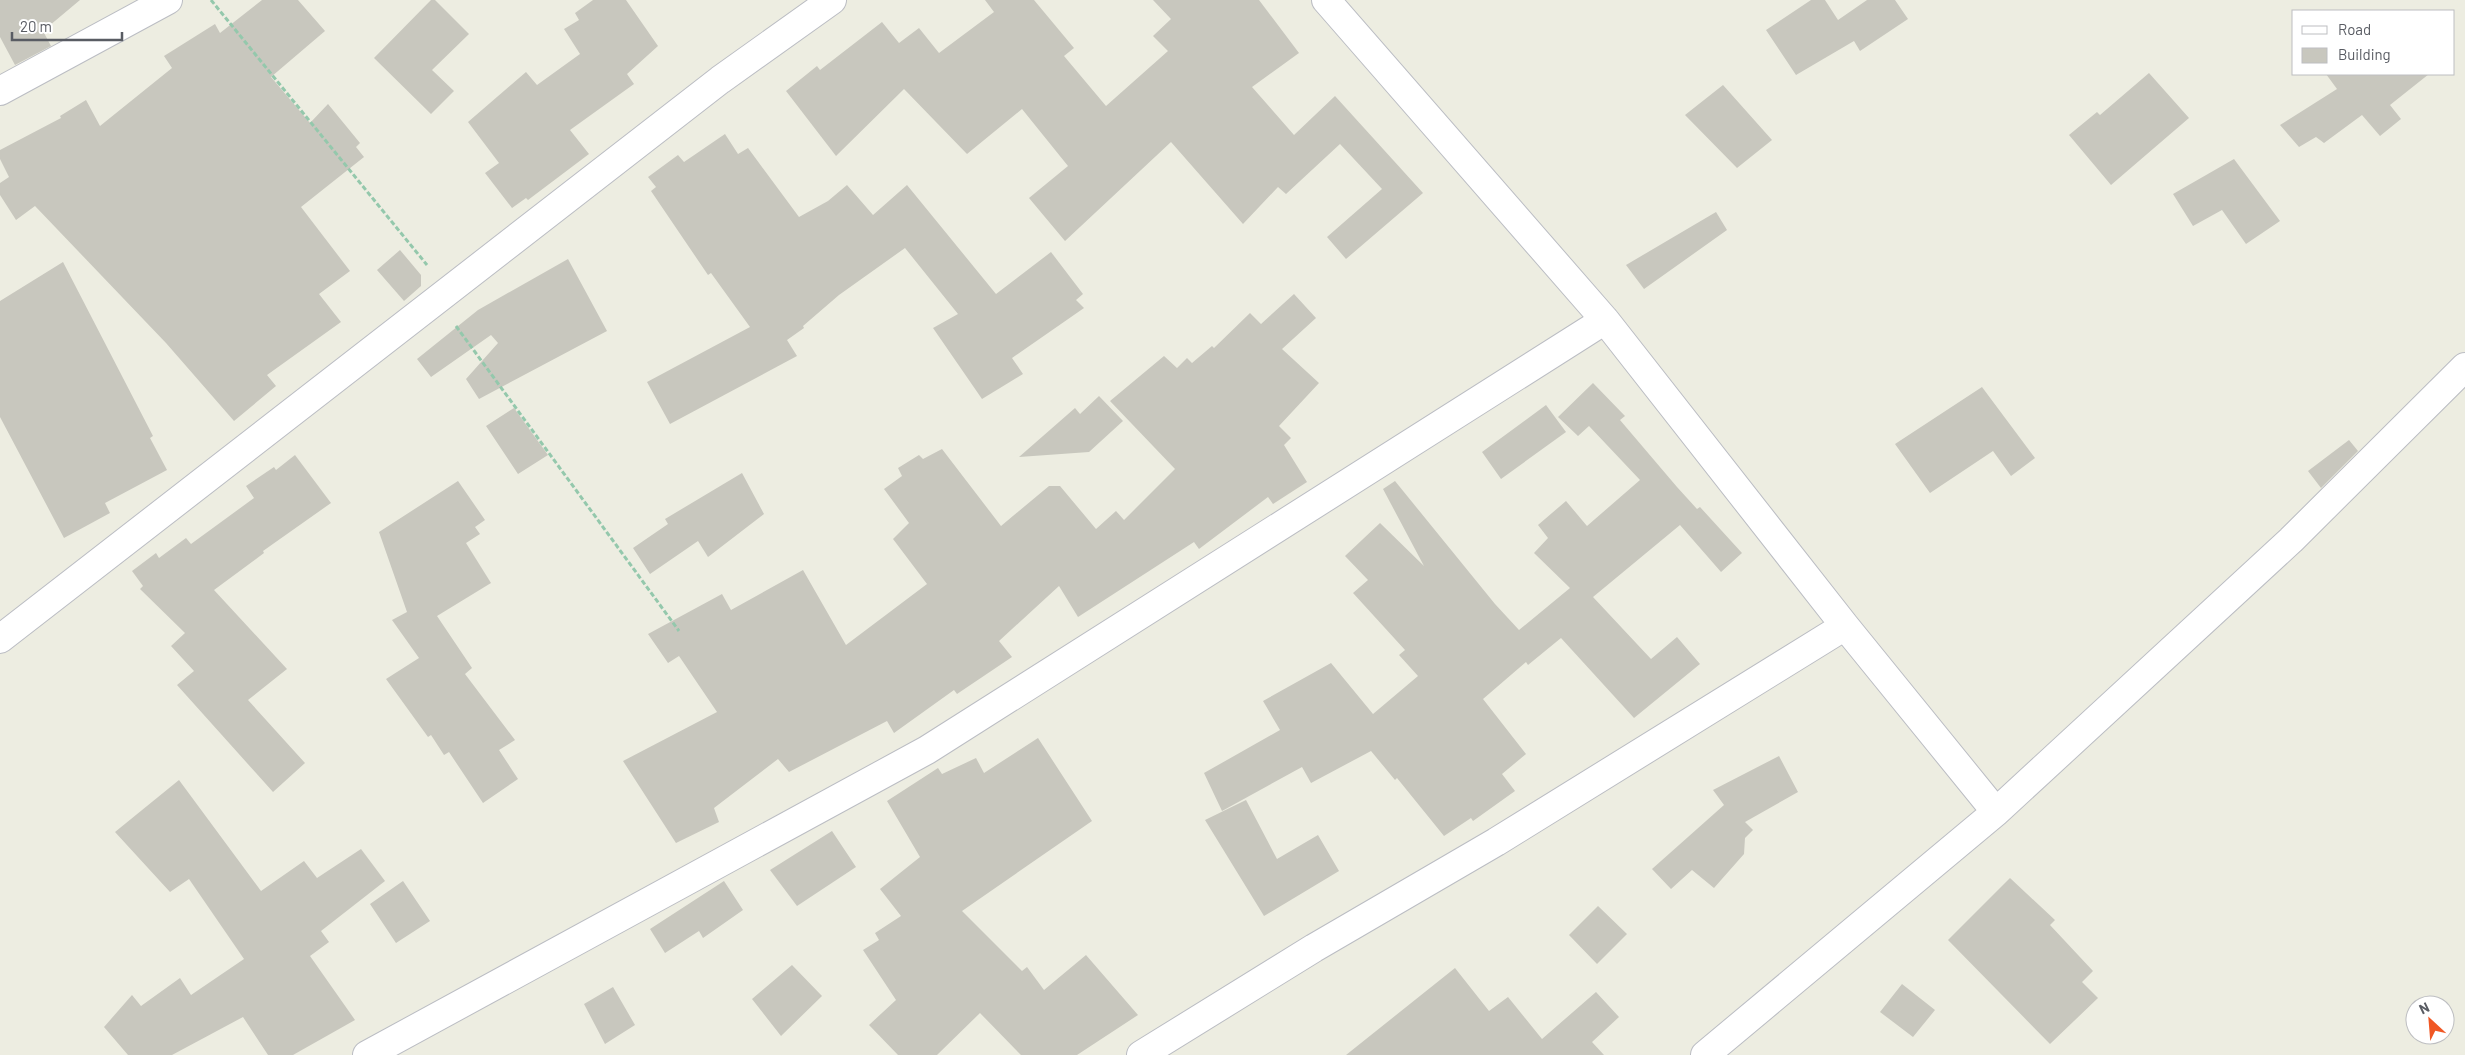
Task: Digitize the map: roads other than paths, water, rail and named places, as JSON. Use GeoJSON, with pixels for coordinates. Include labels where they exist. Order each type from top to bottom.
{"type":"FeatureCollection","features":[{"type":"Feature","properties":{"kind":"street"},"geometry":{"type":"LineString","coordinates":[[0,91],[168,0]]}},
{"type":"Feature","properties":{"kind":"street"},"geometry":{"type":"LineString","coordinates":[[0,639],[720,80],[832,0]]}},
{"type":"Feature","properties":{"kind":"street"},"geometry":{"type":"LineString","coordinates":[[1326,0],[1605,320],[1845,626],[1996,812]]}},
{"type":"Feature","properties":{"kind":"street"},"geometry":{"type":"LineString","coordinates":[[367,1055],[927,750],[1605,320]]}},
{"type":"Feature","properties":{"kind":"street"},"geometry":{"type":"LineString","coordinates":[[1705,1055],[1996,812],[2291,540],[2465,367]]}},
{"type":"Feature","properties":{"kind":"street"},"geometry":{"type":"LineString","coordinates":[[1141,1055],[1314,948],[1496,842],[1845,626]]}}]}
